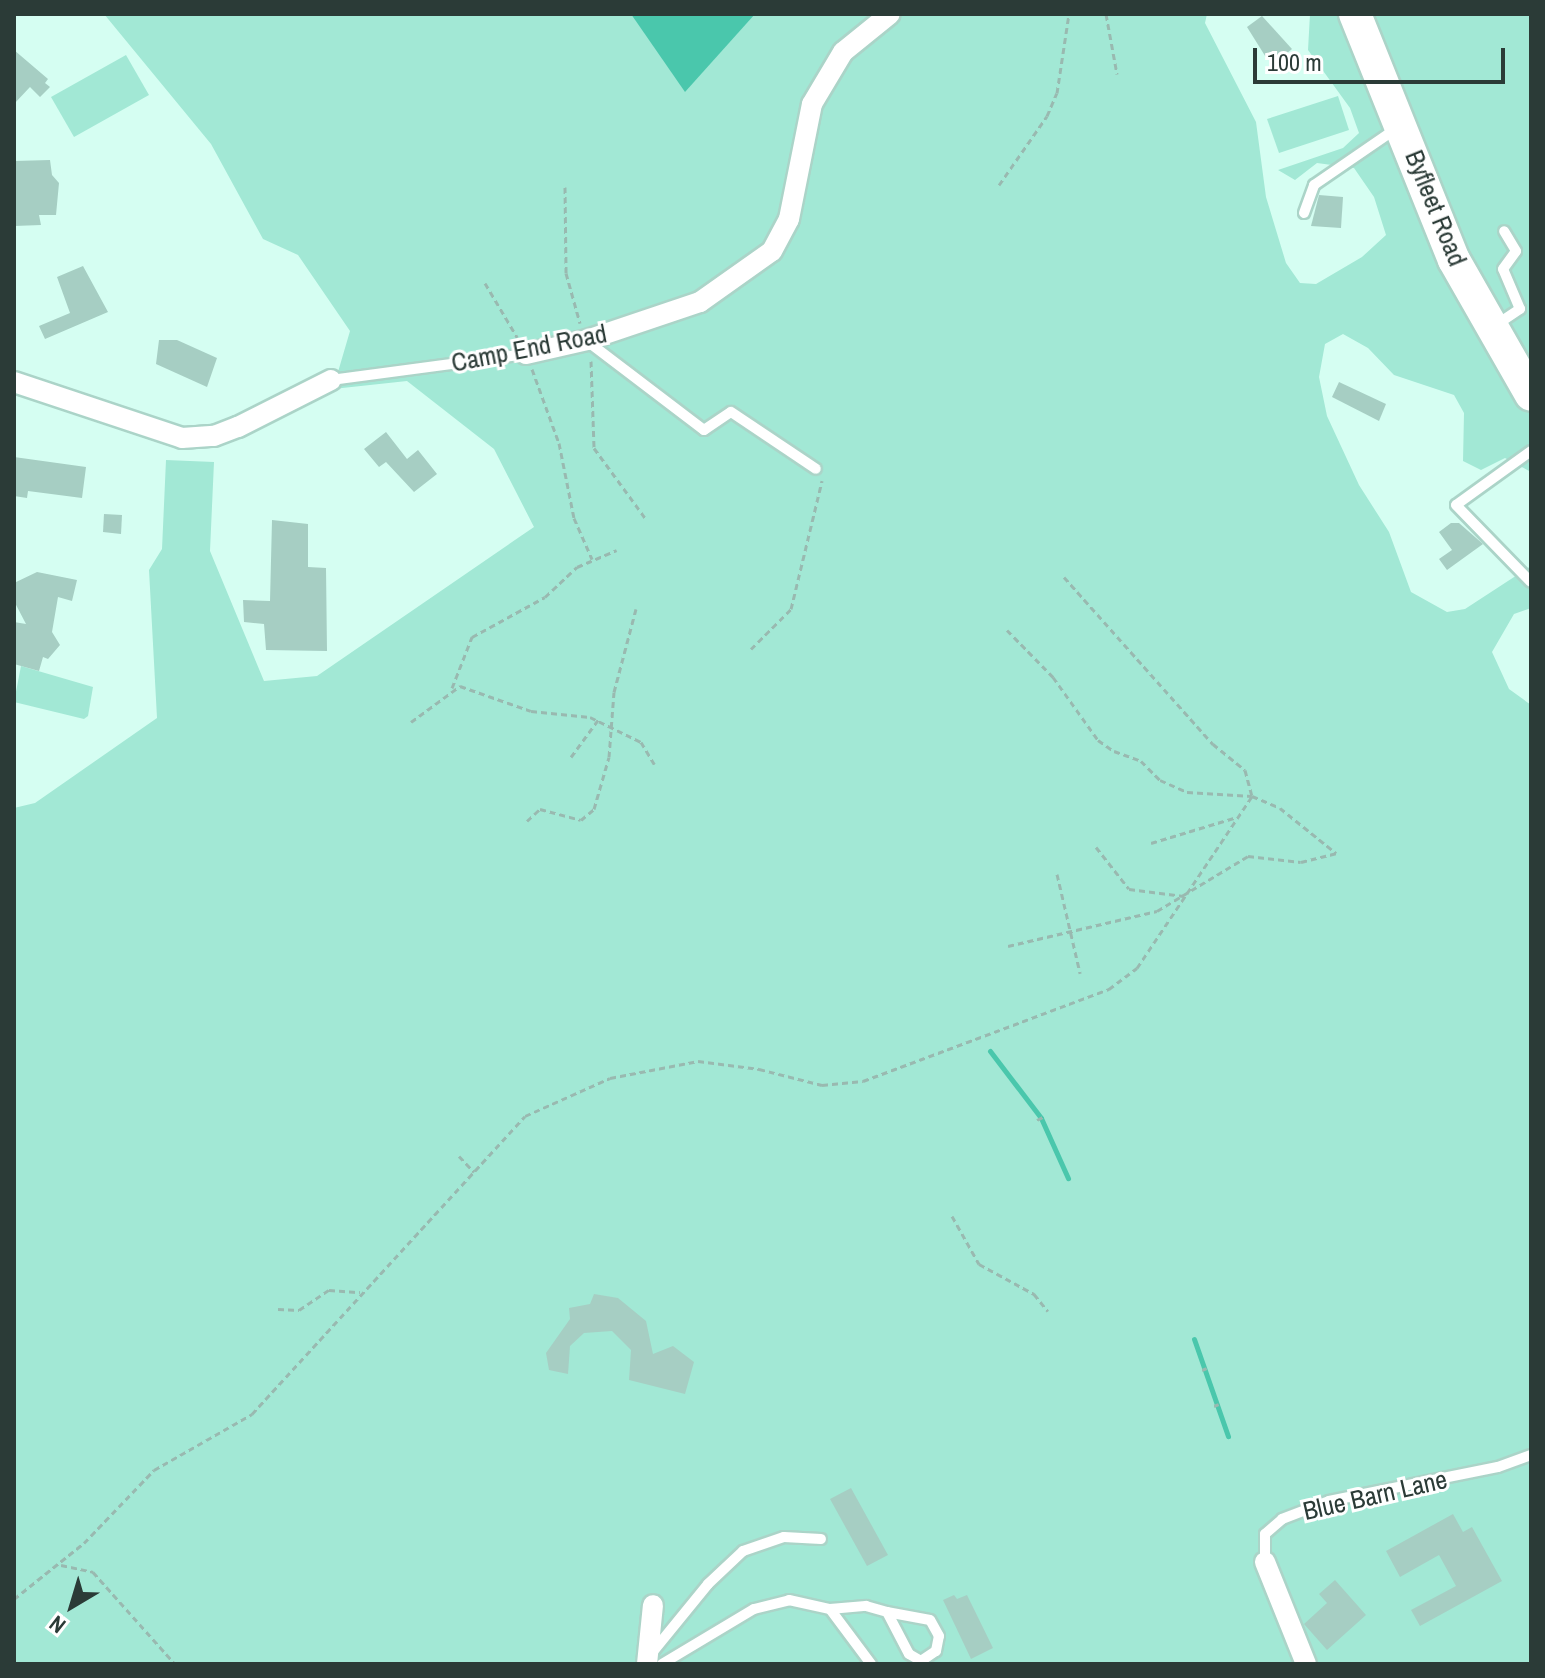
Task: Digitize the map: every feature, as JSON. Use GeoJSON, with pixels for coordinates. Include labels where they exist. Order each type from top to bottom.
{"type":"FeatureCollection","features":[{"type":"Feature","properties":{"kind":"main road","name":"Byfleet Road"},"geometry":{"type":"LineString","coordinates":[[1355,14],[1403,124],[1454,260],[1531,395]]}},
{"type":"Feature","properties":{"kind":"street","name":"Camp End Road"},"geometry":{"type":"LineString","coordinates":[[526,354],[587,340],[700,302],[772,251],[789,219],[812,104],[843,52],[890,14]]}},
{"type":"Feature","properties":{"kind":"street","name":"Camp End Road"},"geometry":{"type":"LineString","coordinates":[[14,382],[182,438],[214,436],[238,427],[331,380]]}},
{"type":"Feature","properties":{"kind":"street","name":"Blue Barn Lane"},"geometry":{"type":"LineString","coordinates":[[1265,1562],[1306,1664]]}},
{"type":"Feature","properties":{"kind":"street"},"geometry":{"type":"LineString","coordinates":[[652,1662],[653,1605]]}},
{"type":"Feature","properties":{"kind":"lane"},"geometry":{"type":"LineString","coordinates":[[1304,213],[1314,185],[1403,124]]}},
{"type":"Feature","properties":{"kind":"lane"},"geometry":{"type":"LineString","coordinates":[[1491,329],[1520,309],[1503,269],[1516,251],[1504,231]]}},
{"type":"Feature","properties":{"kind":"lane"},"geometry":{"type":"LineString","coordinates":[[587,340],[704,430],[731,412],[816,469]]}},
{"type":"Feature","properties":{"kind":"lane","name":"Camp End Road"},"geometry":{"type":"LineString","coordinates":[[331,380],[526,354]]}},
{"type":"Feature","properties":{"kind":"lane"},"geometry":{"type":"LineString","coordinates":[[1531,451],[1456,505],[1531,582]]}},
{"type":"Feature","properties":{"kind":"lane","name":"Blue Barn Lane"},"geometry":{"type":"LineString","coordinates":[[1265,1562],[1265,1534],[1282,1519],[1329,1501],[1498,1467],[1531,1455]]}},
{"type":"Feature","properties":{"kind":"lane"},"geometry":{"type":"LineString","coordinates":[[652,1662],[708,1584],[743,1551],[784,1537],[821,1539]]}},
{"type":"Feature","properties":{"kind":"lane"},"geometry":{"type":"LineString","coordinates":[[652,1662],[754,1609],[789,1600],[830,1609],[866,1606],[930,1620],[939,1636],[936,1651],[921,1661],[909,1654],[887,1612]]}},
{"type":"Feature","properties":{"kind":"lane"},"geometry":{"type":"LineString","coordinates":[[830,1609],[871,1664]]}},
{"type":"Feature","properties":{"kind":"path"},"geometry":{"type":"LineString","coordinates":[[999,185],[1047,116],[1057,93],[1069,14]]}},
{"type":"Feature","properties":{"kind":"path"},"geometry":{"type":"LineString","coordinates":[[1106,14],[1117,74]]}},
{"type":"Feature","properties":{"kind":"path"},"geometry":{"type":"LineString","coordinates":[[565,187],[566,273],[587,340],[595,385],[591,432],[594,448],[646,519]]}},
{"type":"Feature","properties":{"kind":"path"},"geometry":{"type":"LineString","coordinates":[[485,283],[526,354],[559,443],[574,518],[592,559]]}},
{"type":"Feature","properties":{"kind":"path"},"geometry":{"type":"LineString","coordinates":[[751,649],[791,609],[816,495],[830,468]]}},
{"type":"Feature","properties":{"kind":"path"},"geometry":{"type":"LineString","coordinates":[[411,722],[452,688],[472,637],[545,597],[592,559],[617,550]]}},
{"type":"Feature","properties":{"kind":"path"},"geometry":{"type":"LineString","coordinates":[[1064,577],[1213,744],[1245,770],[1252,796]]}},
{"type":"Feature","properties":{"kind":"path"},"geometry":{"type":"LineString","coordinates":[[527,821],[540,809],[585,818],[600,790],[612,727],[614,692],[636,609]]}},
{"type":"Feature","properties":{"kind":"path"},"geometry":{"type":"LineString","coordinates":[[1007,630],[1053,677],[1098,740],[1114,751],[1141,761],[1160,780],[1187,792],[1252,796],[1280,808],[1336,853],[1301,862],[1248,856],[1183,898],[1070,933],[1008,946]]}},
{"type":"Feature","properties":{"kind":"path"},"geometry":{"type":"LineString","coordinates":[[452,688],[475,689],[531,711],[598,720],[641,742],[654,764]]}},
{"type":"Feature","properties":{"kind":"path"},"geometry":{"type":"LineString","coordinates":[[571,757],[598,720]]}},
{"type":"Feature","properties":{"kind":"path"},"geometry":{"type":"LineString","coordinates":[[14,1599],[59,1564],[154,1470],[252,1414],[360,1292],[395,1262],[525,1116],[610,1078],[698,1061],[759,1069],[822,1085],[863,1081],[1109,989],[1137,968],[1252,796]]}},
{"type":"Feature","properties":{"kind":"path"},"geometry":{"type":"LineString","coordinates":[[1151,843],[1237,817]]}},
{"type":"Feature","properties":{"kind":"path"},"geometry":{"type":"LineString","coordinates":[[1096,847],[1129,889],[1183,898]]}},
{"type":"Feature","properties":{"kind":"path"},"geometry":{"type":"LineString","coordinates":[[1057,874],[1080,973]]}},
{"type":"Feature","properties":{"kind":"path"},"geometry":{"type":"LineString","coordinates":[[1037,1120],[1045,1116]]}},
{"type":"Feature","properties":{"kind":"path"},"geometry":{"type":"LineString","coordinates":[[459,1156],[474,1172]]}},
{"type":"Feature","properties":{"kind":"path"},"geometry":{"type":"LineString","coordinates":[[952,1216],[979,1264],[1034,1294],[1048,1311]]}},
{"type":"Feature","properties":{"kind":"path"},"geometry":{"type":"LineString","coordinates":[[278,1309],[299,1310],[329,1290],[360,1292]]}},
{"type":"Feature","properties":{"kind":"path"},"geometry":{"type":"LineString","coordinates":[[1214,1406],[1219,1404]]}},
{"type":"Feature","properties":{"kind":"path"},"geometry":{"type":"LineString","coordinates":[[59,1564],[93,1572],[175,1664]]}},
{"type":"Feature","properties":{"kind":"shaded area"},"geometry":{"type":"Polygon","coordinates":[[[104,14],[1207,14],[1205,23],[1256,122],[1266,197],[1286,263],[1300,283],[1316,284],[1362,257],[1386,235],[1374,197],[1354,168],[1317,163],[1295,180],[1278,170],[1343,148],[1359,133],[1350,108],[1308,50],[1310,14],[1531,14],[1531,472],[1505,458],[1481,470],[1463,461],[1464,413],[1454,395],[1394,375],[1368,348],[1343,334],[1325,344],[1319,377],[1327,416],[1359,485],[1389,532],[1411,592],[1447,612],[1465,609],[1531,566],[1531,608],[1514,614],[1492,652],[1509,689],[1531,705],[1531,1664],[14,1664],[14,808],[35,803],[157,718],[149,570],[162,549],[166,460],[214,462],[210,551],[264,681],[317,676],[534,527],[494,449],[407,381],[333,389],[350,331],[298,255],[263,239],[211,144],[104,14]]]}},
{"type":"Feature","properties":{"kind":"shaded area"},"geometry":{"type":"Polygon","coordinates":[[[631,14],[755,14],[685,92],[631,14]]]}},
{"type":"Feature","properties":{"kind":"shaded area"},"geometry":{"type":"Polygon","coordinates":[[[126,55],[149,95],[74,137],[51,97],[126,55]]]}},
{"type":"Feature","properties":{"kind":"shaded area"},"geometry":{"type":"Polygon","coordinates":[[[1338,96],[1349,130],[1279,153],[1267,119],[1338,96]]]}},
{"type":"Feature","properties":{"kind":"shaded area"},"geometry":{"type":"Polygon","coordinates":[[[21,666],[93,687],[88,716],[84,719],[14,702],[21,666]]]}},
{"type":"Feature","properties":{"kind":"building"},"geometry":{"type":"Polygon","coordinates":[[[1262,16],[1292,49],[1279,60],[1267,59],[1247,27],[1262,16]]]}},
{"type":"Feature","properties":{"kind":"building"},"geometry":{"type":"Polygon","coordinates":[[[14,50],[48,79],[45,83],[50,87],[40,97],[30,87],[14,104],[14,50]]]}},
{"type":"Feature","properties":{"kind":"building"},"geometry":{"type":"Polygon","coordinates":[[[50,160],[52,175],[59,183],[56,215],[39,215],[41,225],[14,226],[14,161],[50,160]]]}},
{"type":"Feature","properties":{"kind":"building"},"geometry":{"type":"Polygon","coordinates":[[[1319,195],[1343,197],[1341,228],[1311,226],[1319,195]]]}},
{"type":"Feature","properties":{"kind":"building"},"geometry":{"type":"Polygon","coordinates":[[[83,266],[108,312],[45,339],[39,326],[70,313],[57,277],[83,266]]]}},
{"type":"Feature","properties":{"kind":"building"},"geometry":{"type":"Polygon","coordinates":[[[159,340],[177,340],[217,358],[207,387],[156,364],[159,340]]]}},
{"type":"Feature","properties":{"kind":"building"},"geometry":{"type":"Polygon","coordinates":[[[1339,382],[1386,404],[1379,421],[1332,397],[1339,382]]]}},
{"type":"Feature","properties":{"kind":"building"},"geometry":{"type":"Polygon","coordinates":[[[386,432],[407,459],[418,450],[437,474],[414,492],[386,462],[379,467],[364,449],[386,432]]]}},
{"type":"Feature","properties":{"kind":"building"},"geometry":{"type":"Polygon","coordinates":[[[14,457],[86,467],[82,498],[28,491],[27,498],[14,496],[14,457]]]}},
{"type":"Feature","properties":{"kind":"building"},"geometry":{"type":"Polygon","coordinates":[[[104,514],[122,515],[121,534],[103,532],[104,514]]]}},
{"type":"Feature","properties":{"kind":"building"},"geometry":{"type":"Polygon","coordinates":[[[272,520],[308,524],[308,567],[326,568],[327,651],[266,650],[264,624],[244,622],[243,600],[270,601],[272,520]]]}},
{"type":"Feature","properties":{"kind":"building"},"geometry":{"type":"Polygon","coordinates":[[[1451,523],[1459,523],[1483,544],[1447,570],[1439,559],[1452,550],[1439,532],[1451,523]]]}},
{"type":"Feature","properties":{"kind":"building"},"geometry":{"type":"Polygon","coordinates":[[[37,572],[77,580],[72,601],[58,597],[52,632],[60,645],[48,659],[43,657],[39,671],[14,664],[14,622],[26,624],[14,601],[14,583],[37,572]]]}},
{"type":"Feature","properties":{"kind":"building"},"geometry":{"type":"Polygon","coordinates":[[[594,1294],[618,1298],[646,1321],[653,1354],[673,1346],[694,1362],[685,1394],[629,1380],[631,1350],[612,1331],[584,1333],[570,1346],[568,1374],[549,1370],[546,1353],[570,1319],[569,1308],[590,1304],[594,1294]]]}},
{"type":"Feature","properties":{"kind":"building"},"geometry":{"type":"Polygon","coordinates":[[[851,1488],[888,1555],[867,1566],[830,1499],[851,1488]]]}},
{"type":"Feature","properties":{"kind":"building"},"geometry":{"type":"Polygon","coordinates":[[[1453,1514],[1463,1532],[1472,1527],[1502,1581],[1420,1626],[1411,1610],[1456,1586],[1439,1555],[1400,1577],[1386,1551],[1453,1514]]]}},
{"type":"Feature","properties":{"kind":"building"},"geometry":{"type":"Polygon","coordinates":[[[1335,1580],[1366,1615],[1327,1650],[1304,1624],[1327,1603],[1319,1594],[1335,1580]]]}},
{"type":"Feature","properties":{"kind":"building"},"geometry":{"type":"Polygon","coordinates":[[[954,1595],[957,1599],[967,1595],[993,1648],[971,1659],[943,1600],[954,1595]]]}},
{"type":"Feature","properties":{"kind":"waterway"},"geometry":{"type":"LineString","coordinates":[[990,1051],[1041,1118],[1068,1178]]}},
{"type":"Feature","properties":{"kind":"waterway"},"geometry":{"type":"LineString","coordinates":[[1194,1339],[1228,1436]]}}]}
